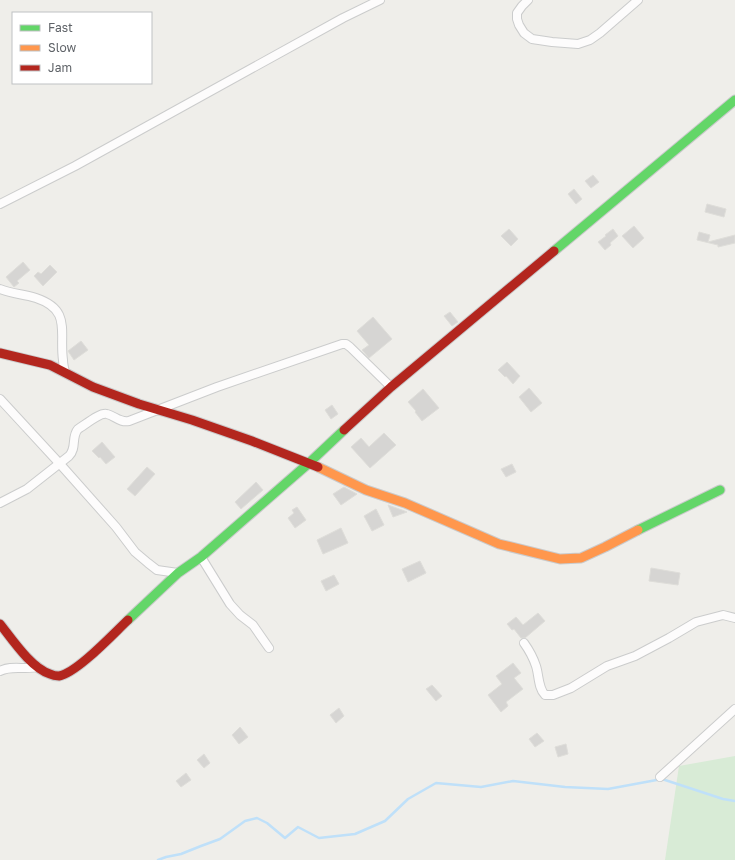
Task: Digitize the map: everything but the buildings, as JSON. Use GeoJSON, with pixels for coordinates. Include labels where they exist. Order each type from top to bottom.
{"type":"FeatureCollection","features":[{"type":"Feature","properties":{"kind":"street"},"geometry":{"type":"LineString","coordinates":[[0,204],[75,166],[337,22],[380,0]]}},
{"type":"Feature","properties":{"kind":"street"},"geometry":{"type":"LineString","coordinates":[[528,0],[522,6],[518,13],[517,19],[524,33],[532,39],[578,44],[590,40],[600,33],[638,0]]}},
{"type":"Feature","properties":{"kind":"street"},"geometry":{"type":"LineString","coordinates":[[0,624],[38,667],[48,674],[57,676],[66,674],[82,663],[178,573],[201,557],[309,463],[391,387],[735,100]]}},
{"type":"Feature","properties":{"kind":"street"},"geometry":{"type":"LineString","coordinates":[[0,289],[13,294],[22,294],[37,298],[55,309],[60,317],[63,329],[62,360],[65,372]]}},
{"type":"Feature","properties":{"kind":"street"},"geometry":{"type":"LineString","coordinates":[[0,503],[27,489],[60,464],[72,453],[74,448],[74,435],[78,429],[103,414],[107,414],[125,422],[129,421],[217,387],[342,344],[346,344],[350,347],[391,387]]}},
{"type":"Feature","properties":{"kind":"street"},"geometry":{"type":"LineString","coordinates":[[0,353],[50,365],[93,387],[139,404],[192,420],[252,441],[309,463],[366,490],[405,503],[499,544],[560,559],[581,558],[720,490]]}},
{"type":"Feature","properties":{"kind":"street"},"geometry":{"type":"LineString","coordinates":[[0,399],[116,527],[135,552],[157,570],[178,573]]}},
{"type":"Feature","properties":{"kind":"street"},"geometry":{"type":"LineString","coordinates":[[201,557],[230,604],[240,615],[253,625],[269,648]]}},
{"type":"Feature","properties":{"kind":"street"},"geometry":{"type":"LineString","coordinates":[[524,643],[536,666],[542,691],[546,695],[553,695],[571,688],[607,666],[635,656],[696,622],[723,615],[735,618]]}},
{"type":"Feature","properties":{"kind":"street"},"geometry":{"type":"LineString","coordinates":[[0,671],[8,668],[38,667]]}},
{"type":"Feature","properties":{"kind":"street"},"geometry":{"type":"LineString","coordinates":[[660,777],[735,709]]}},
{"type":"Feature","properties":{"kind":"green space"},"geometry":{"type":"Polygon","coordinates":[[[735,756],[735,860],[665,860],[679,766],[735,756]]]}},
{"type":"Feature","properties":{"kind":"waterway"},"geometry":{"type":"LineString","coordinates":[[158,860],[181,854],[220,839],[245,821],[257,818],[267,823],[285,838],[298,827],[319,838],[355,834],[385,821],[408,799],[436,783],[481,787],[513,781],[565,787],[608,789],[662,779],[723,799],[735,801]]}},
{"type":"Feature","properties":{"kind":"traffic: fast"},"geometry":{"type":"LineString","coordinates":[[554,251],[735,100]]}},
{"type":"Feature","properties":{"kind":"traffic: fast"},"geometry":{"type":"LineString","coordinates":[[128,620],[178,573],[201,557],[309,463],[344,430]]}},
{"type":"Feature","properties":{"kind":"traffic: fast"},"geometry":{"type":"LineString","coordinates":[[638,530],[720,490]]}},
{"type":"Feature","properties":{"kind":"traffic: slow"},"geometry":{"type":"LineString","coordinates":[[318,467],[366,490],[405,503],[499,544],[560,559],[581,558],[638,530]]}},
{"type":"Feature","properties":{"kind":"traffic: jam"},"geometry":{"type":"LineString","coordinates":[[344,430],[391,387],[554,251]]}},
{"type":"Feature","properties":{"kind":"traffic: jam"},"geometry":{"type":"LineString","coordinates":[[0,353],[50,365],[93,387],[139,404],[192,420],[252,441],[318,467]]}},
{"type":"Feature","properties":{"kind":"traffic: jam"},"geometry":{"type":"LineString","coordinates":[[0,624],[22,652],[36,666],[43,671],[59,676],[67,673],[85,660],[128,620]]}}]}
